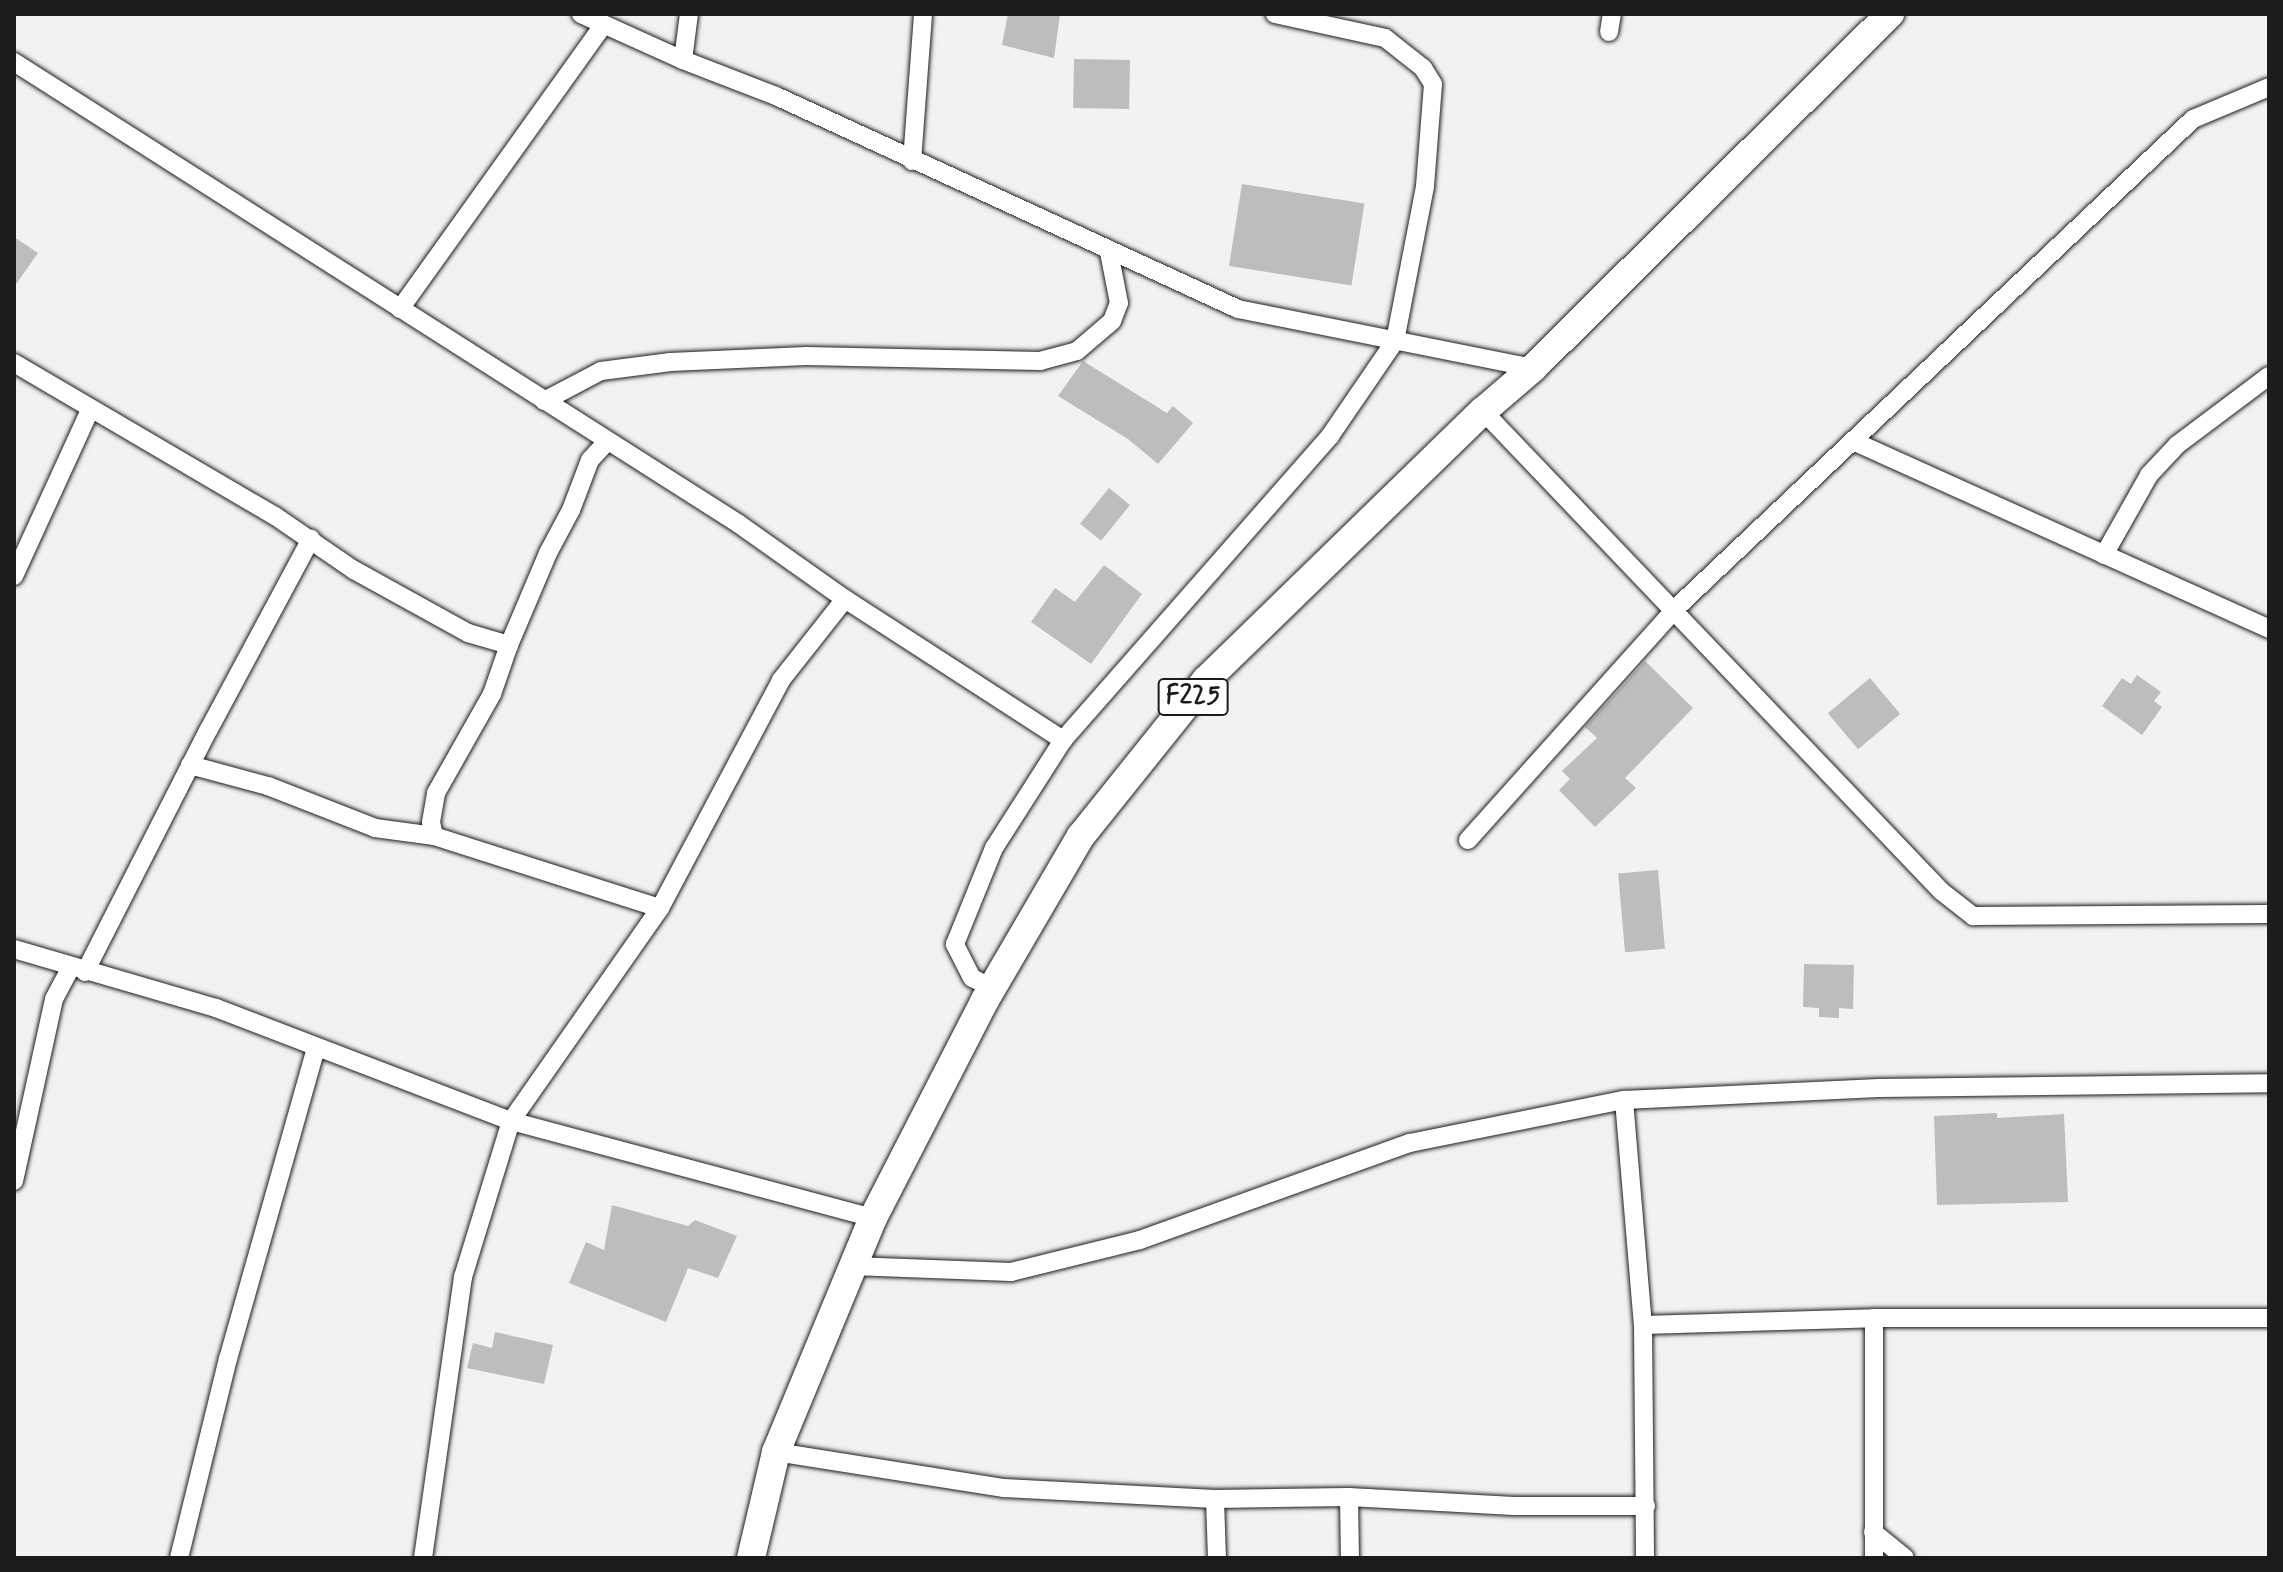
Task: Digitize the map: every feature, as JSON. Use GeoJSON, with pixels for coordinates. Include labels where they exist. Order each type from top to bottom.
{"type":"FeatureCollection","features":[{"type":"Feature","properties":{"kind":"main road","name":"F225"},"geometry":{"type":"LineString","coordinates":[[751,1558],[776,1452],[873,1218],[992,988],[1081,836],[1206,680],[1483,411],[1533,368],[1890,14]]}},
{"type":"Feature","properties":{"kind":"street"},"geometry":{"type":"LineString","coordinates":[[581,14],[683,60],[776,96],[1238,309],[1533,368]]}},
{"type":"Feature","properties":{"kind":"street"},"geometry":{"type":"LineString","coordinates":[[683,60],[689,14]]}},
{"type":"Feature","properties":{"kind":"street"},"geometry":{"type":"LineString","coordinates":[[912,161],[923,14]]}},
{"type":"Feature","properties":{"kind":"street"},"geometry":{"type":"LineString","coordinates":[[992,988],[972,978],[955,944],[994,848],[1063,740],[1330,436],[1395,341],[1425,186],[1433,84],[1423,68],[1360,22],[1332,28],[1275,14]]}},
{"type":"Feature","properties":{"kind":"street"},"geometry":{"type":"LineString","coordinates":[[400,309],[603,25]]}},
{"type":"Feature","properties":{"kind":"street"},"geometry":{"type":"LineString","coordinates":[[14,62],[739,524],[845,599],[1063,740]]}},
{"type":"Feature","properties":{"kind":"street"},"geometry":{"type":"LineString","coordinates":[[1468,840],[1675,609],[2193,119],[2269,87]]}},
{"type":"Feature","properties":{"kind":"street"},"geometry":{"type":"LineString","coordinates":[[544,401],[601,371],[670,362],[806,356],[1040,361],[1077,351],[1112,321],[1119,303],[1109,252]]}},
{"type":"Feature","properties":{"kind":"street"},"geometry":{"type":"LineString","coordinates":[[14,363],[311,539],[354,570],[468,633],[509,645]]}},
{"type":"Feature","properties":{"kind":"street"},"geometry":{"type":"LineString","coordinates":[[2104,555],[2149,475],[2177,445],[2269,376]]}},
{"type":"Feature","properties":{"kind":"street"},"geometry":{"type":"LineString","coordinates":[[14,576],[90,410]]}},
{"type":"Feature","properties":{"kind":"street"},"geometry":{"type":"LineString","coordinates":[[1483,411],[1941,891],[1973,916],[2269,914]]}},
{"type":"Feature","properties":{"kind":"street"},"geometry":{"type":"LineString","coordinates":[[434,836],[431,822],[436,793],[492,694],[509,645],[571,510],[590,460],[608,441]]}},
{"type":"Feature","properties":{"kind":"street"},"geometry":{"type":"LineString","coordinates":[[1853,441],[2269,629]]}},
{"type":"Feature","properties":{"kind":"street"},"geometry":{"type":"LineString","coordinates":[[14,1181],[54,999],[78,970],[311,539]]}},
{"type":"Feature","properties":{"kind":"street"},"geometry":{"type":"LineString","coordinates":[[423,1558],[463,1277],[511,1121],[660,908],[781,680],[845,599]]}},
{"type":"Feature","properties":{"kind":"street"},"geometry":{"type":"LineString","coordinates":[[190,765],[268,786],[375,828],[434,836],[660,908]]}},
{"type":"Feature","properties":{"kind":"street"},"geometry":{"type":"LineString","coordinates":[[14,949],[216,1008],[511,1121],[873,1218]]}},
{"type":"Feature","properties":{"kind":"street"},"geometry":{"type":"LineString","coordinates":[[179,1558],[219,1389],[316,1048]]}},
{"type":"Feature","properties":{"kind":"street"},"geometry":{"type":"LineString","coordinates":[[852,1266],[1011,1272],[1140,1240],[1410,1143],[1624,1100],[1879,1088],[2269,1083]]}},
{"type":"Feature","properties":{"kind":"street"},"geometry":{"type":"LineString","coordinates":[[1624,1100],[1643,1325],[1645,1558]]}},
{"type":"Feature","properties":{"kind":"street"},"geometry":{"type":"LineString","coordinates":[[1643,1325],[1874,1318],[2269,1318]]}},
{"type":"Feature","properties":{"kind":"street"},"geometry":{"type":"LineString","coordinates":[[1874,1318],[1874,1558]]}},
{"type":"Feature","properties":{"kind":"street"},"geometry":{"type":"LineString","coordinates":[[776,1452],[1004,1488],[1215,1499],[1349,1497],[1514,1506],[1646,1506]]}},
{"type":"Feature","properties":{"kind":"street"},"geometry":{"type":"LineString","coordinates":[[1349,1497],[1350,1558]]}},
{"type":"Feature","properties":{"kind":"street"},"geometry":{"type":"LineString","coordinates":[[1215,1499],[1217,1558]]}},
{"type":"Feature","properties":{"kind":"street"},"geometry":{"type":"LineString","coordinates":[[1873,1532],[1905,1558]]}},
{"type":"Feature","properties":{"kind":"building"},"geometry":{"type":"Polygon","coordinates":[[[1008,14],[1060,14],[1054,58],[1002,45],[1008,14]]]}},
{"type":"Feature","properties":{"kind":"building"},"geometry":{"type":"Polygon","coordinates":[[[1074,59],[1130,60],[1129,109],[1073,108],[1074,59]]]}},
{"type":"Feature","properties":{"kind":"building"},"geometry":{"type":"Polygon","coordinates":[[[1242,184],[1364,203],[1351,285],[1229,266],[1242,184]]]}},
{"type":"Feature","properties":{"kind":"building"},"geometry":{"type":"Polygon","coordinates":[[[14,237],[38,253],[14,287],[14,237]]]}},
{"type":"Feature","properties":{"kind":"building"},"geometry":{"type":"Polygon","coordinates":[[[1083,361],[1167,413],[1173,406],[1193,423],[1158,464],[1128,439],[1058,396],[1083,361]]]}},
{"type":"Feature","properties":{"kind":"building"},"geometry":{"type":"Polygon","coordinates":[[[1109,488],[1130,505],[1101,541],[1080,524],[1109,488]]]}},
{"type":"Feature","properties":{"kind":"building"},"geometry":{"type":"Polygon","coordinates":[[[1104,565],[1142,594],[1091,664],[1031,622],[1055,588],[1075,602],[1104,565]]]}},
{"type":"Feature","properties":{"kind":"building"},"geometry":{"type":"Polygon","coordinates":[[[1645,661],[1693,708],[1625,778],[1636,788],[1595,827],[1559,790],[1570,779],[1562,771],[1597,738],[1585,727],[1645,661]]]}},
{"type":"Feature","properties":{"kind":"building"},"geometry":{"type":"Polygon","coordinates":[[[2137,675],[2161,692],[2154,701],[2162,707],[2142,735],[2102,706],[2122,678],[2131,684],[2137,675]]]}},
{"type":"Feature","properties":{"kind":"building"},"geometry":{"type":"Polygon","coordinates":[[[1870,678],[1900,714],[1858,749],[1828,713],[1870,678]]]}},
{"type":"Feature","properties":{"kind":"building"},"geometry":{"type":"Polygon","coordinates":[[[1658,870],[1665,949],[1625,952],[1618,873],[1658,870]]]}},
{"type":"Feature","properties":{"kind":"building"},"geometry":{"type":"Polygon","coordinates":[[[1804,964],[1854,965],[1853,1009],[1839,1008],[1839,1018],[1819,1017],[1819,1008],[1803,1007],[1804,964]]]}},
{"type":"Feature","properties":{"kind":"building"},"geometry":{"type":"Polygon","coordinates":[[[1997,1113],[1997,1118],[2064,1114],[2068,1202],[1937,1205],[1934,1116],[1997,1113]]]}},
{"type":"Feature","properties":{"kind":"building"},"geometry":{"type":"Polygon","coordinates":[[[612,1205],[688,1226],[695,1220],[737,1236],[718,1278],[688,1268],[666,1322],[569,1283],[586,1242],[604,1250],[612,1205]]]}},
{"type":"Feature","properties":{"kind":"building"},"geometry":{"type":"Polygon","coordinates":[[[495,1332],[553,1345],[544,1384],[467,1368],[473,1343],[492,1348],[495,1332]]]}}]}
